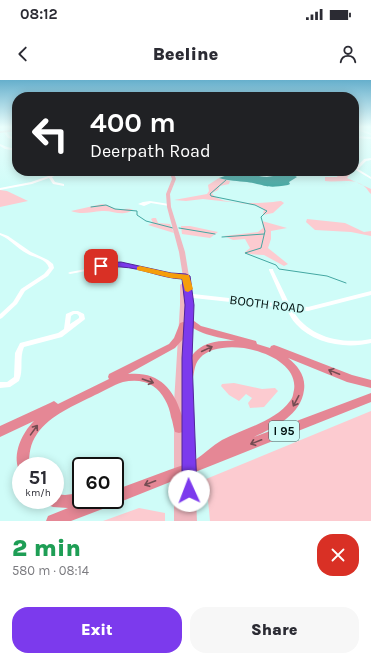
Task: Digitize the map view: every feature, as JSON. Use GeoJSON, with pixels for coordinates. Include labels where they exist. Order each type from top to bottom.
{"type":"FeatureCollection","features":[{"type":"Feature","properties":{"kind":"highway"},"geometry":{"type":"LineString","coordinates":[[0,432],[165,350],[177,341],[186,322],[191,323],[198,328],[281,350],[351,379],[371,384]]}},
{"type":"Feature","properties":{"kind":"highway"},"geometry":{"type":"LineString","coordinates":[[187,380],[191,364],[199,353],[208,348],[225,344],[252,347],[278,354],[294,367],[300,382],[299,397],[289,411],[224,446],[198,465]]}},
{"type":"Feature","properties":{"kind":"highway"},"geometry":{"type":"LineString","coordinates":[[24,457],[28,439],[41,420],[56,410],[124,378],[147,379],[164,389],[175,406],[179,428]]}},
{"type":"Feature","properties":{"kind":"highway","name":"I 95"},"geometry":{"type":"LineString","coordinates":[[124,494],[371,397]]}},
{"type":"Feature","properties":{"kind":"highway"},"geometry":{"type":"LineString","coordinates":[[124,493],[129,492]]}},
{"type":"Feature","properties":{"kind":"highway"},"geometry":{"type":"LineString","coordinates":[[53,521],[84,509]]}},
{"type":"Feature","properties":{"kind":"main road"},"geometry":{"type":"LineString","coordinates":[[173,176],[174,178],[168,194],[169,205],[180,250],[182,252],[187,295],[179,428],[183,451]]}},
{"type":"Feature","properties":{"kind":"main road"},"geometry":{"type":"LineString","coordinates":[[180,521],[184,492],[183,451],[187,380],[186,322]]}},
{"type":"Feature","properties":{"kind":"main road"},"geometry":{"type":"LineString","coordinates":[[184,492],[191,521]]}},
{"type":"Feature","properties":{"kind":"street"},"geometry":{"type":"LineString","coordinates":[[359,166],[365,160],[371,159]]}},
{"type":"Feature","properties":{"kind":"street"},"geometry":{"type":"LineString","coordinates":[[359,171],[371,178]]}},
{"type":"Feature","properties":{"kind":"street"},"geometry":{"type":"LineString","coordinates":[[0,189],[55,176]]}},
{"type":"Feature","properties":{"kind":"street"},"geometry":{"type":"LineString","coordinates":[[51,178],[54,183],[63,185]]}},
{"type":"Feature","properties":{"kind":"street"},"geometry":{"type":"LineString","coordinates":[[150,203],[169,205]]}},
{"type":"Feature","properties":{"kind":"street"},"geometry":{"type":"LineString","coordinates":[[0,234],[5,235],[22,249],[49,262],[52,268],[46,275],[23,290],[15,303],[0,317]]}},
{"type":"Feature","properties":{"kind":"street"},"geometry":{"type":"LineString","coordinates":[[70,273],[118,264],[171,276],[184,276]]}},
{"type":"Feature","properties":{"kind":"street"},"geometry":{"type":"LineString","coordinates":[[271,270],[299,324],[318,335],[346,344],[359,344],[371,341]]}},
{"type":"Feature","properties":{"kind":"street","name":"BOOTH ROAD"},"geometry":{"type":"LineString","coordinates":[[187,295],[290,307],[315,308],[371,293]]}},
{"type":"Feature","properties":{"kind":"street"},"geometry":{"type":"LineString","coordinates":[[0,385],[8,385],[17,379],[19,366],[17,356],[22,345],[52,338],[66,330]]}},
{"type":"Feature","properties":{"kind":"shaded area"},"geometry":{"type":"Polygon","coordinates":[[[349,176],[347,178],[356,182],[325,181],[325,177],[349,176]]]}},
{"type":"Feature","properties":{"kind":"shaded area"},"geometry":{"type":"Polygon","coordinates":[[[219,178],[230,181],[229,184],[220,186],[218,190],[212,193],[216,197],[233,202],[244,203],[281,201],[284,203],[273,213],[263,215],[264,209],[256,205],[203,199],[186,201],[174,200],[207,194],[209,191],[208,185],[219,178]]]}},
{"type":"Feature","properties":{"kind":"shaded area"},"geometry":{"type":"Polygon","coordinates":[[[362,185],[371,189],[371,194],[366,188],[362,185]]]}},
{"type":"Feature","properties":{"kind":"shaded area"},"geometry":{"type":"Polygon","coordinates":[[[0,190],[7,191],[28,201],[0,207],[0,190]]]}},
{"type":"Feature","properties":{"kind":"shaded area"},"geometry":{"type":"Polygon","coordinates":[[[102,204],[118,209],[133,210],[125,213],[102,211],[82,213],[71,211],[102,204]]]}},
{"type":"Feature","properties":{"kind":"shaded area"},"geometry":{"type":"Polygon","coordinates":[[[156,218],[158,223],[170,224],[174,233],[148,225],[153,223],[151,219],[156,218]]]}},
{"type":"Feature","properties":{"kind":"shaded area"},"geometry":{"type":"Polygon","coordinates":[[[307,219],[345,223],[364,232],[371,231],[371,236],[351,232],[315,230],[306,222],[307,219]]]}},
{"type":"Feature","properties":{"kind":"shaded area"},"geometry":{"type":"Polygon","coordinates":[[[262,221],[287,228],[271,231],[271,239],[268,248],[288,264],[284,266],[264,255],[244,253],[250,248],[245,239],[233,240],[224,236],[258,232],[263,228],[262,221]]]}},
{"type":"Feature","properties":{"kind":"shaded area"},"geometry":{"type":"Polygon","coordinates":[[[181,226],[190,226],[218,232],[210,238],[182,234],[181,226]]]}},
{"type":"Feature","properties":{"kind":"shaded area"},"geometry":{"type":"Polygon","coordinates":[[[234,383],[262,389],[275,388],[278,391],[264,407],[250,408],[248,403],[252,398],[246,394],[239,401],[229,395],[221,386],[222,384],[234,383]]]}},
{"type":"Feature","properties":{"kind":"shaded area"},"geometry":{"type":"Polygon","coordinates":[[[371,411],[371,521],[210,521],[206,479],[371,411]]]}},
{"type":"Feature","properties":{"kind":"shaded area"},"geometry":{"type":"Polygon","coordinates":[[[139,508],[165,513],[165,521],[103,521],[139,508]]]}},
{"type":"Feature","properties":{"kind":"water"},"geometry":{"type":"Polygon","coordinates":[[[225,176],[297,177],[289,182],[290,184],[288,185],[275,187],[219,178],[225,176]]]}},
{"type":"Feature","properties":{"kind":"waterway"},"geometry":{"type":"LineString","coordinates":[[226,180],[210,194],[211,196],[255,205],[267,211],[261,217],[265,231],[261,248],[245,253],[276,265],[279,269],[327,276],[346,283]]}},
{"type":"Feature","properties":{"kind":"waterway"},"geometry":{"type":"LineString","coordinates":[[91,207],[106,205],[115,209],[137,211],[137,215],[146,221],[173,228]]}},
{"type":"Feature","properties":{"kind":"waterway"},"geometry":{"type":"LineString","coordinates":[[179,228],[215,234]]}},
{"type":"Feature","properties":{"kind":"waterway"},"geometry":{"type":"LineString","coordinates":[[222,237],[264,234]]}},
{"type":"Feature","properties":{"kind":"slow traffic"},"geometry":{"type":"LineString","coordinates":[[140,268],[176,277],[186,276],[188,289]]}},
{"type":"Feature","properties":{"kind":"route"},"geometry":{"type":"LineString","coordinates":[[101,266],[121,264],[176,277],[186,276],[190,305],[187,358],[189,491]]}}]}
